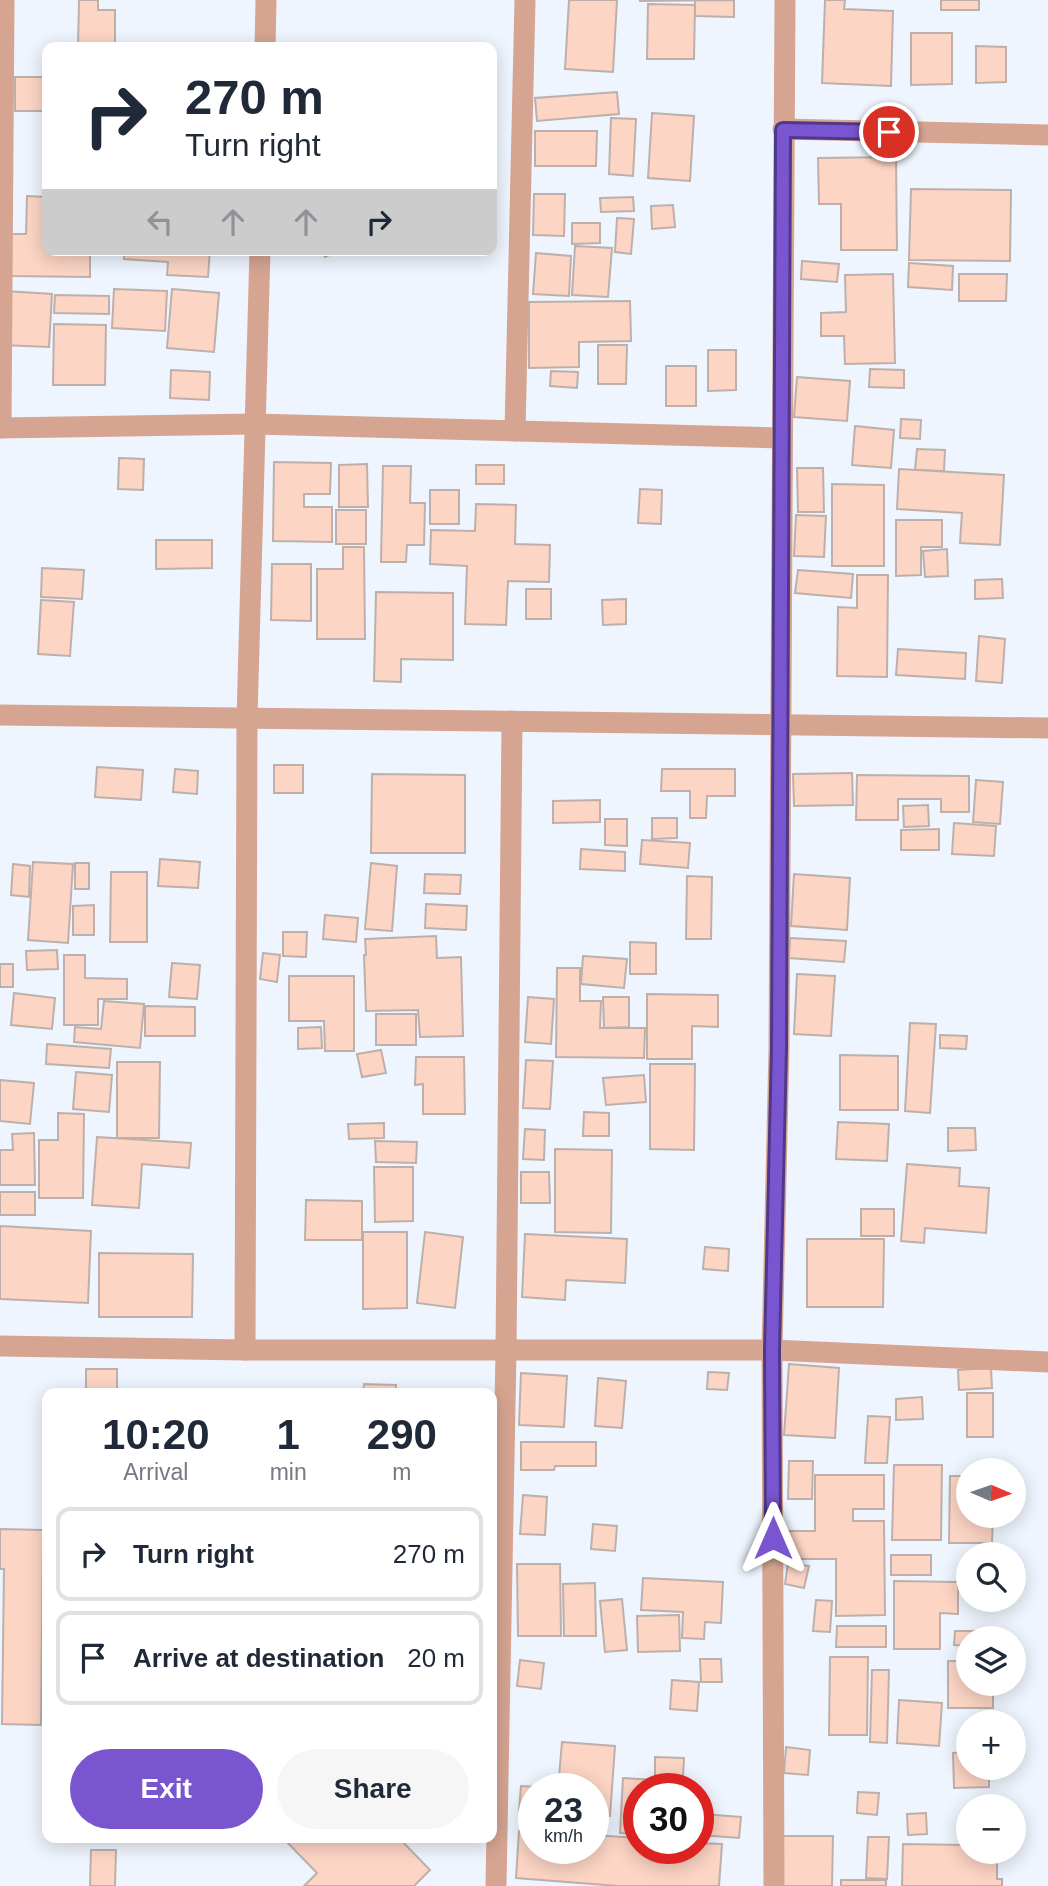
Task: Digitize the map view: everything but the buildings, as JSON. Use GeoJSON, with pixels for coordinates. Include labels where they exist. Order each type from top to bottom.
{"type":"FeatureCollection","features":[{"type":"Feature","properties":{"kind":"street"},"geometry":{"type":"LineString","coordinates":[[4,0],[0,428],[254,425],[782,439]]}},
{"type":"Feature","properties":{"kind":"street"},"geometry":{"type":"LineString","coordinates":[[265,42],[266,0]]}},
{"type":"Feature","properties":{"kind":"street"},"geometry":{"type":"LineString","coordinates":[[515,431],[525,0]]}},
{"type":"Feature","properties":{"kind":"street"},"geometry":{"type":"LineString","coordinates":[[774,1886],[772,1350],[779,1048],[785,0]]}},
{"type":"Feature","properties":{"kind":"street"},"geometry":{"type":"LineString","coordinates":[[783,130],[1048,135]]}},
{"type":"Feature","properties":{"kind":"street"},"geometry":{"type":"LineString","coordinates":[[245,1350],[247,718],[260,256]]}},
{"type":"Feature","properties":{"kind":"street"},"geometry":{"type":"LineString","coordinates":[[0,715],[1048,727]]}},
{"type":"Feature","properties":{"kind":"street"},"geometry":{"type":"LineString","coordinates":[[497,1832],[506,1351],[512,721]]}},
{"type":"Feature","properties":{"kind":"street"},"geometry":{"type":"LineString","coordinates":[[0,1346],[245,1350],[772,1350],[1048,1362]]}},
{"type":"Feature","properties":{"kind":"street"},"geometry":{"type":"LineString","coordinates":[[496,1886],[497,1843]]}},
{"type":"Feature","properties":{"kind":"route"},"geometry":{"type":"LineString","coordinates":[[773,1538],[772,1350],[779,1048],[783,130],[889,132]]}}]}
